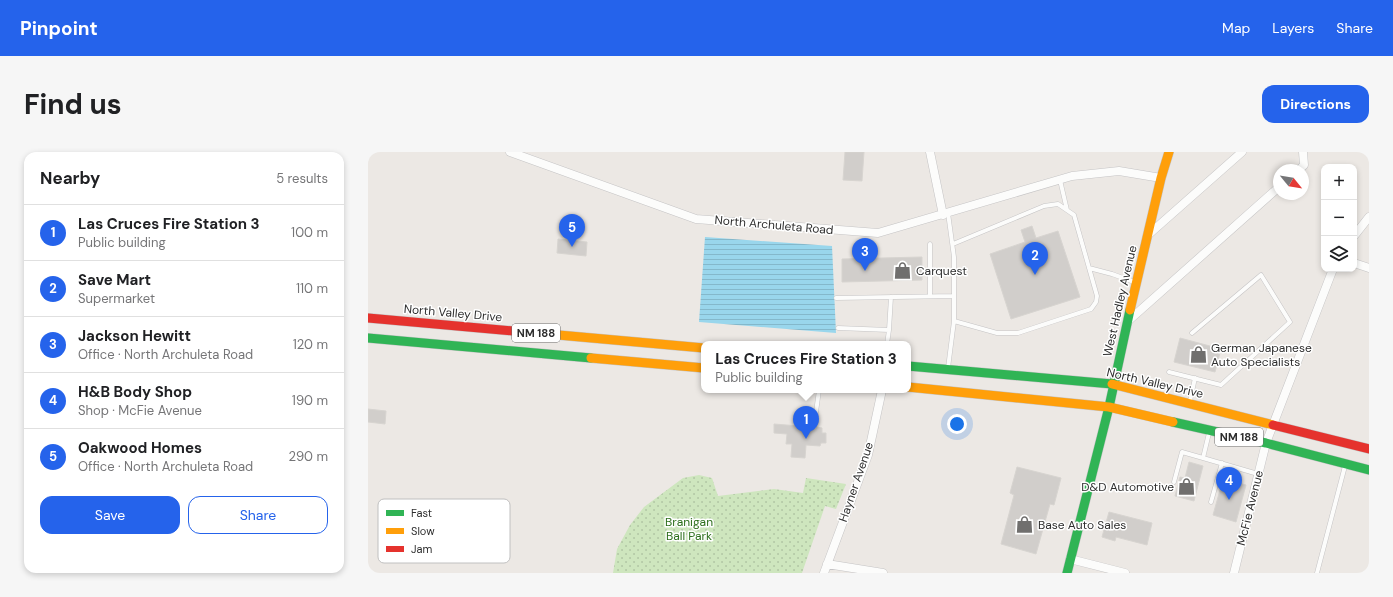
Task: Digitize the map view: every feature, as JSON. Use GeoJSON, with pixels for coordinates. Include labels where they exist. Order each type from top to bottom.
{"type":"FeatureCollection","features":[{"type":"Feature","properties":{"kind":"main road","name":"West Hadley Avenue"},"geometry":{"type":"LineString","coordinates":[[1067,573],[1109,407],[1136,283],[1161,178],[1169,152]]}},
{"type":"Feature","properties":{"kind":"main road","name":"North Valley Drive"},"geometry":{"type":"LineString","coordinates":[[368,318],[701,348]]}},
{"type":"Feature","properties":{"kind":"main road","name":"NM 188"},"geometry":{"type":"LineString","coordinates":[[368,338],[701,368]]}},
{"type":"Feature","properties":{"kind":"main road","name":"North Valley Drive"},"geometry":{"type":"LineString","coordinates":[[911,366],[1113,384],[1369,449]]}},
{"type":"Feature","properties":{"kind":"main road","name":"NM 188"},"geometry":{"type":"LineString","coordinates":[[911,387],[1109,407],[1266,443],[1369,470]]}},
{"type":"Feature","properties":{"kind":"street","name":"North Archuleta Road"},"geometry":{"type":"LineString","coordinates":[[510,152],[696,219],[878,233],[1072,176],[1119,171],[1161,178]]}},
{"type":"Feature","properties":{"kind":"street"},"geometry":{"type":"LineString","coordinates":[[930,152],[945,214]]}},
{"type":"Feature","properties":{"kind":"street"},"geometry":{"type":"LineString","coordinates":[[1148,236],[1242,152]]}},
{"type":"Feature","properties":{"kind":"street"},"geometry":{"type":"LineString","coordinates":[[1303,152],[1304,164]]}},
{"type":"Feature","properties":{"kind":"street"},"geometry":{"type":"LineString","coordinates":[[1127,322],[1273,192]]}},
{"type":"Feature","properties":{"kind":"street"},"geometry":{"type":"LineString","coordinates":[[1357,232],[1369,217]]}},
{"type":"Feature","properties":{"kind":"street"},"geometry":{"type":"LineString","coordinates":[[1357,264],[1369,268]]}},
{"type":"Feature","properties":{"kind":"street","name":"McFie Avenue"},"geometry":{"type":"LineString","coordinates":[[1234,573],[1266,443],[1332,272]]}},
{"type":"Feature","properties":{"kind":"street","name":"Hayner Avenue"},"geometry":{"type":"LineString","coordinates":[[824,573],[868,455],[881,393]]}},
{"type":"Feature","properties":{"kind":"street"},"geometry":{"type":"LineString","coordinates":[[1070,559],[1125,573]]}},
{"type":"Feature","properties":{"kind":"street"},"geometry":{"type":"LineString","coordinates":[[827,564],[883,573]]}},
{"type":"Feature","properties":{"kind":"lane"},"geometry":{"type":"LineString","coordinates":[[1060,180],[1067,210]]}},
{"type":"Feature","properties":{"kind":"lane"},"geometry":{"type":"LineString","coordinates":[[952,244],[1044,206],[1058,204],[1074,215],[1097,296],[1096,302],[1091,309],[1018,333],[997,333],[954,321]]}},
{"type":"Feature","properties":{"kind":"lane"},"geometry":{"type":"LineString","coordinates":[[945,214],[954,257],[954,321],[948,370]]}},
{"type":"Feature","properties":{"kind":"lane"},"geometry":{"type":"LineString","coordinates":[[930,244],[930,296]]}},
{"type":"Feature","properties":{"kind":"lane"},"geometry":{"type":"LineString","coordinates":[[1089,268],[1112,274],[1136,283]]}},
{"type":"Feature","properties":{"kind":"lane"},"geometry":{"type":"LineString","coordinates":[[1169,372],[1222,385],[1290,322],[1261,275],[1192,334]]}},
{"type":"Feature","properties":{"kind":"lane"},"geometry":{"type":"LineString","coordinates":[[836,298],[954,296]]}},
{"type":"Feature","properties":{"kind":"lane"},"geometry":{"type":"LineString","coordinates":[[887,341],[891,297]]}},
{"type":"Feature","properties":{"kind":"lane"},"geometry":{"type":"LineString","coordinates":[[838,328],[889,330]]}},
{"type":"Feature","properties":{"kind":"lane"},"geometry":{"type":"LineString","coordinates":[[1190,403],[1195,378]]}},
{"type":"Feature","properties":{"kind":"lane"},"geometry":{"type":"LineString","coordinates":[[814,427],[819,393]]}},
{"type":"Feature","properties":{"kind":"lane"},"geometry":{"type":"LineString","coordinates":[[1203,458],[1210,430]]}},
{"type":"Feature","properties":{"kind":"lane"},"geometry":{"type":"LineString","coordinates":[[1174,482],[1182,452],[1259,474]]}},
{"type":"Feature","properties":{"kind":"lane"},"geometry":{"type":"LineString","coordinates":[[1211,502],[1222,463]]}},
{"type":"Feature","properties":{"kind":"lane"},"geometry":{"type":"LineString","coordinates":[[1317,573],[1346,464]]}},
{"type":"Feature","properties":{"kind":"green space","name":"Branigan Ball Park"},"geometry":{"type":"Polygon","coordinates":[[[699,475],[712,478],[718,496],[774,489],[803,493],[806,478],[846,484],[836,509],[825,506],[802,573],[613,573],[617,549],[630,525],[644,507],[683,478],[699,475]]]}},
{"type":"Feature","properties":{"kind":"water"},"geometry":{"type":"Polygon","coordinates":[[[705,237],[832,246],[836,333],[699,322],[705,237]]]}},
{"type":"Feature","properties":{"kind":"building"},"geometry":{"type":"Polygon","coordinates":[[[845,152],[864,152],[862,181],[843,180],[845,152]]]}},
{"type":"Feature","properties":{"kind":"building"},"geometry":{"type":"Polygon","coordinates":[[[1032,226],[1036,238],[1058,231],[1080,297],[1011,319],[990,254],[1025,242],[1021,230],[1032,226]]]}},
{"type":"Feature","properties":{"kind":"building"},"geometry":{"type":"Polygon","coordinates":[[[558,239],[587,242],[586,256],[557,253],[558,239]]]}},
{"type":"Feature","properties":{"kind":"building"},"geometry":{"type":"Polygon","coordinates":[[[922,257],[922,280],[842,282],[842,259],[922,257]]]}},
{"type":"Feature","properties":{"kind":"building","name":"German Japanese Auto Specialists"},"geometry":{"type":"Polygon","coordinates":[[[1180,338],[1221,349],[1215,372],[1174,362],[1180,338]]]}},
{"type":"Feature","properties":{"kind":"building"},"geometry":{"type":"Polygon","coordinates":[[[368,409],[386,411],[385,424],[368,422],[368,409]]]}},
{"type":"Feature","properties":{"kind":"building"},"geometry":{"type":"Polygon","coordinates":[[[774,424],[811,427],[814,430],[817,427],[822,428],[822,433],[826,433],[826,443],[821,443],[820,446],[806,445],[805,458],[791,457],[792,444],[786,444],[787,434],[774,433],[774,424]]]}},
{"type":"Feature","properties":{"kind":"building","name":"D&D Automotive"},"geometry":{"type":"Polygon","coordinates":[[[1189,462],[1203,466],[1194,501],[1175,496],[1180,477],[1185,478],[1189,462]]]}},
{"type":"Feature","properties":{"kind":"building","name":"Base Auto Sales"},"geometry":{"type":"Polygon","coordinates":[[[1017,467],[1061,478],[1054,505],[1050,504],[1036,554],[1001,544],[1014,495],[1010,493],[1017,467]]]}},
{"type":"Feature","properties":{"kind":"building"},"geometry":{"type":"Polygon","coordinates":[[[1223,479],[1246,485],[1236,522],[1213,515],[1223,479]]]}},
{"type":"Feature","properties":{"kind":"building"},"geometry":{"type":"Polygon","coordinates":[[[1109,512],[1152,523],[1147,545],[1116,537],[1115,541],[1102,537],[1109,512]]]}},
{"type":"Feature","properties":{"kind":"traffic: fast"},"geometry":{"type":"LineString","coordinates":[[1067,573],[1109,407],[1130,310]]}},
{"type":"Feature","properties":{"kind":"traffic: fast"},"geometry":{"type":"LineString","coordinates":[[368,338],[591,358]]}},
{"type":"Feature","properties":{"kind":"traffic: fast"},"geometry":{"type":"LineString","coordinates":[[911,366],[1112,384]]}},
{"type":"Feature","properties":{"kind":"traffic: fast"},"geometry":{"type":"LineString","coordinates":[[1173,422],[1266,443],[1369,470]]}},
{"type":"Feature","properties":{"kind":"traffic: slow"},"geometry":{"type":"LineString","coordinates":[[1130,310],[1161,178],[1169,152]]}},
{"type":"Feature","properties":{"kind":"traffic: slow"},"geometry":{"type":"LineString","coordinates":[[536,333],[701,348]]}},
{"type":"Feature","properties":{"kind":"traffic: slow"},"geometry":{"type":"LineString","coordinates":[[591,358],[701,368]]}},
{"type":"Feature","properties":{"kind":"traffic: slow"},"geometry":{"type":"LineString","coordinates":[[1112,384],[1273,425]]}},
{"type":"Feature","properties":{"kind":"traffic: slow"},"geometry":{"type":"LineString","coordinates":[[911,387],[1109,407],[1173,422]]}},
{"type":"Feature","properties":{"kind":"traffic: jam"},"geometry":{"type":"LineString","coordinates":[[368,318],[536,333]]}},
{"type":"Feature","properties":{"kind":"traffic: jam"},"geometry":{"type":"LineString","coordinates":[[1273,425],[1369,449]]}},
{"type":"Feature","properties":{"kind":"place","name":"Oakwood Homes"},"geometry":{"type":"Point","coordinates":[572,247]}},
{"type":"Feature","properties":{"kind":"place","name":"Jackson Hewitt"},"geometry":{"type":"Point","coordinates":[865,271]}},
{"type":"Feature","properties":{"kind":"place","name":"Carquest"},"geometry":{"type":"Point","coordinates":[903,271]}},
{"type":"Feature","properties":{"kind":"place","name":"Save Mart"},"geometry":{"type":"Point","coordinates":[1035,275]}},
{"type":"Feature","properties":{"kind":"place","name":"German Japanese Auto Specialists"},"geometry":{"type":"Point","coordinates":[1198,355]}},
{"type":"Feature","properties":{"kind":"place","name":"Las Cruces Fire Station 3"},"geometry":{"type":"Point","coordinates":[806,439]}},
{"type":"Feature","properties":{"kind":"place","name":"D&D Automotive"},"geometry":{"type":"Point","coordinates":[1187,487]}},
{"type":"Feature","properties":{"kind":"place","name":"H&B Body Shop"},"geometry":{"type":"Point","coordinates":[1229,500]}},
{"type":"Feature","properties":{"kind":"place","name":"Base Auto Sales"},"geometry":{"type":"Point","coordinates":[1025,525]}}]}
